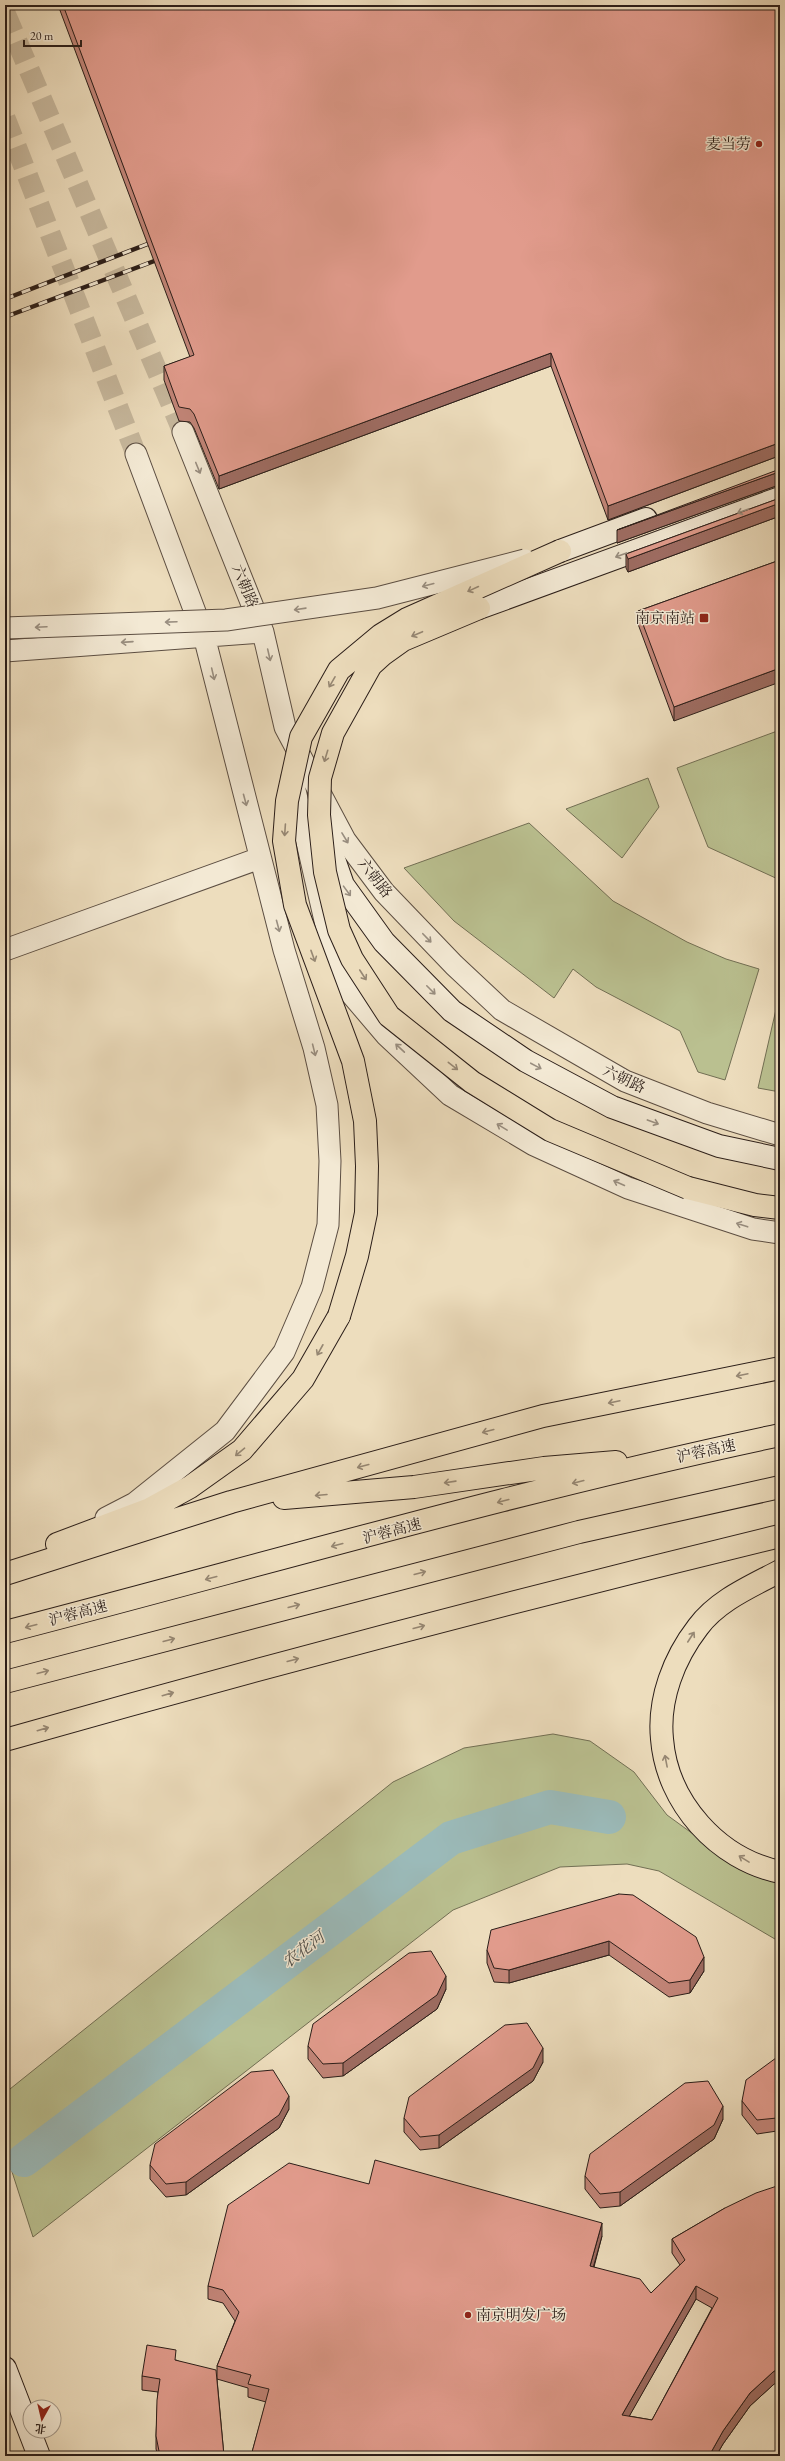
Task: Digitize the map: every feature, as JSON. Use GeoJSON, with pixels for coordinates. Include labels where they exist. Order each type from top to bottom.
{"type":"FeatureCollection","features":[{"type":"Feature","properties":{"kind":"highway"},"geometry":{"type":"LineString","coordinates":[[5,1562],[150,1509],[190,1487],[242,1450],[303,1379],[339,1316],[356,1256],[366,1212],[367,1166],[365,1121],[353,1061],[295,905],[284,841],[287,802],[301,737],[339,670],[381,635],[407,619],[560,551]]}},
{"type":"Feature","properties":{"kind":"highway"},"geometry":{"type":"LineString","coordinates":[[407,619],[479,608]]}},
{"type":"Feature","properties":{"kind":"highway"},"geometry":{"type":"LineString","coordinates":[[333,733],[371,665],[382,655],[403,640],[479,608]]}},
{"type":"Feature","properties":{"kind":"highway"},"geometry":{"type":"LineString","coordinates":[[381,635],[350,687],[333,733],[320,778],[319,815],[325,872],[339,930],[352,959],[389,1016],[472,1082],[550,1130],[688,1188],[755,1205],[780,1208]]}},
{"type":"Feature","properties":{"kind":"highway"},"geometry":{"type":"LineString","coordinates":[[5,1574],[231,1502],[543,1416],[780,1368]]}},
{"type":"Feature","properties":{"kind":"highway","name":"沪蓉高速"},"geometry":{"type":"LineString","coordinates":[[5,1632],[684,1455],[780,1435]]}},
{"type":"Feature","properties":{"kind":"highway"},"geometry":{"type":"LineString","coordinates":[[231,1502],[414,1487],[544,1468],[684,1455]]}},
{"type":"Feature","properties":{"kind":"highway"},"geometry":{"type":"LineString","coordinates":[[5,1682],[579,1532],[780,1488]]}},
{"type":"Feature","properties":{"kind":"highway"},"geometry":{"type":"LineString","coordinates":[[5,1740],[184,1689],[546,1594],[780,1536]]}},
{"type":"Feature","properties":{"kind":"highway"},"geometry":{"type":"LineString","coordinates":[[780,1571],[735,1594],[699,1625],[679,1656],[667,1687],[662,1713],[662,1739],[667,1768],[681,1800],[699,1826],[720,1844],[758,1868],[780,1872]]}},
{"type":"Feature","properties":{"kind":"main road"},"geometry":{"type":"LineString","coordinates":[[479,608],[780,498]]}},
{"type":"Feature","properties":{"kind":"main road"},"geometry":{"type":"LineString","coordinates":[[560,551],[663,513]]}},
{"type":"Feature","properties":{"kind":"main road"},"geometry":{"type":"LineString","coordinates":[[319,815],[343,885],[384,942],[452,1011],[526,1060],[612,1107],[719,1146],[780,1159]]}},
{"type":"Feature","properties":{"kind":"main road"},"geometry":{"type":"LineString","coordinates":[[5,2368],[39,2456]]}},
{"type":"Feature","properties":{"kind":"street","name":"六朝路"},"geometry":{"type":"LineString","coordinates":[[183,432],[264,632],[285,727],[345,840],[384,892],[454,965],[502,1010],[625,1081],[707,1113],[780,1135]]}},
{"type":"Feature","properties":{"kind":"street"},"geometry":{"type":"LineString","coordinates":[[63,1542],[135,1502],[225,1431],[284,1352],[312,1287],[328,1225],[330,1161],[327,1104],[314,1048],[284,950],[204,636],[136,454]]}},
{"type":"Feature","properties":{"kind":"street"},"geometry":{"type":"LineString","coordinates":[[5,628],[233,619],[378,598],[560,551]]}},
{"type":"Feature","properties":{"kind":"street"},"geometry":{"type":"LineString","coordinates":[[5,651],[264,632]]}},
{"type":"Feature","properties":{"kind":"street"},"geometry":{"type":"LineString","coordinates":[[285,727],[294,790],[334,960],[346,988],[386,1035],[450,1095],[534,1146],[628,1188],[754,1229],[780,1233]]}},
{"type":"Feature","properties":{"kind":"street"},"geometry":{"type":"LineString","coordinates":[[5,950],[260,858]]}},
{"type":"Feature","properties":{"kind":"green space"},"geometry":{"type":"Polygon","coordinates":[[[780,730],[780,880],[708,847],[677,768],[780,730]]]}},
{"type":"Feature","properties":{"kind":"green space"},"geometry":{"type":"Polygon","coordinates":[[[648,778],[659,807],[622,858],[566,809],[648,778]]]}},
{"type":"Feature","properties":{"kind":"green space"},"geometry":{"type":"Polygon","coordinates":[[[529,823],[613,901],[687,942],[726,959],[759,969],[725,1080],[698,1072],[680,1031],[596,987],[573,969],[554,998],[454,921],[404,868],[529,823]]]}},
{"type":"Feature","properties":{"kind":"green space"},"geometry":{"type":"Polygon","coordinates":[[[780,992],[780,1092],[758,1088],[780,992]]]}},
{"type":"Feature","properties":{"kind":"green space"},"geometry":{"type":"Polygon","coordinates":[[[553,1734],[590,1741],[634,1772],[667,1815],[733,1863],[780,1880],[780,1942],[659,1871],[627,1864],[560,1867],[453,1910],[33,2237],[5,2150],[5,2093],[393,1782],[464,1748],[553,1734]]]}},
{"type":"Feature","properties":{"kind":"building","name":"南京南站"},"geometry":{"type":"Polygon","coordinates":[[[63,5],[780,5],[780,444],[776,444],[608,506],[551,353],[219,476],[194,414],[190,409],[179,407],[164,366],[194,355],[63,5]]]}},
{"type":"Feature","properties":{"kind":"building"},"geometry":{"type":"Polygon","coordinates":[[[780,469],[780,473],[776,473],[617,530],[780,469]]]}},
{"type":"Feature","properties":{"kind":"building"},"geometry":{"type":"Polygon","coordinates":[[[780,498],[780,503],[628,559],[626,554],[780,498]]]}},
{"type":"Feature","properties":{"kind":"building"},"geometry":{"type":"Polygon","coordinates":[[[780,560],[780,668],[674,707],[638,611],[780,560]]]}},
{"type":"Feature","properties":{"kind":"building"},"geometry":{"type":"Polygon","coordinates":[[[619,1894],[633,1895],[696,1937],[704,1957],[690,1980],[669,1983],[609,1941],[509,1970],[494,1968],[487,1950],[491,1930],[619,1894]]]}},
{"type":"Feature","properties":{"kind":"building"},"geometry":{"type":"Polygon","coordinates":[[[431,1951],[446,1976],[437,1995],[343,2063],[323,2064],[308,2046],[313,2024],[409,1953],[431,1951]]]}},
{"type":"Feature","properties":{"kind":"building"},"geometry":{"type":"Polygon","coordinates":[[[527,2023],[543,2048],[533,2068],[439,2135],[420,2137],[404,2118],[409,2097],[505,2025],[527,2023]]]}},
{"type":"Feature","properties":{"kind":"building"},"geometry":{"type":"Polygon","coordinates":[[[780,2055],[780,2116],[777,2118],[757,2120],[742,2101],[746,2080],[780,2055]]]}},
{"type":"Feature","properties":{"kind":"building"},"geometry":{"type":"Polygon","coordinates":[[[273,2070],[289,2096],[279,2115],[186,2182],[166,2184],[150,2165],[155,2144],[251,2072],[273,2070]]]}},
{"type":"Feature","properties":{"kind":"building"},"geometry":{"type":"Polygon","coordinates":[[[708,2081],[723,2106],[714,2125],[620,2192],[600,2194],[585,2176],[590,2154],[685,2083],[708,2081]]]}},
{"type":"Feature","properties":{"kind":"building","name":"南京明发广场"},"geometry":{"type":"Polygon","coordinates":[[[375,2160],[602,2223],[590,2266],[640,2279],[651,2293],[685,2260],[672,2239],[725,2208],[756,2193],[780,2185],[780,2367],[750,2393],[723,2431],[709,2456],[251,2456],[269,2389],[248,2384],[251,2375],[217,2366],[239,2312],[223,2290],[208,2286],[228,2205],[289,2163],[369,2184],[375,2160]],[[696,2286],[622,2415],[652,2420],[718,2298],[696,2286]]]}},
{"type":"Feature","properties":{"kind":"building"},"geometry":{"type":"Polygon","coordinates":[[[147,2345],[176,2350],[175,2360],[216,2370],[224,2456],[160,2456],[156,2436],[157,2400],[160,2379],[142,2376],[147,2345]]]}},
{"type":"Feature","properties":{"kind":"waterway","name":"农花河"},"geometry":{"type":"LineString","coordinates":[[24,2160],[451,1838],[550,1807],[609,1817]]}},
{"type":"Feature","properties":{"kind":"tunnel"},"geometry":{"type":"LineString","coordinates":[[5,13],[183,432]]}},
{"type":"Feature","properties":{"kind":"tunnel"},"geometry":{"type":"LineString","coordinates":[[5,118],[136,454]]}},
{"type":"Feature","properties":{"kind":"railway"},"geometry":{"type":"LineString","coordinates":[[5,299],[158,240]]}},
{"type":"Feature","properties":{"kind":"railway"},"geometry":{"type":"LineString","coordinates":[[5,317],[165,257]]}},
{"type":"Feature","properties":{"kind":"place","name":"麦当劳"},"geometry":{"type":"Point","coordinates":[759,144]}},
{"type":"Feature","properties":{"kind":"place","name":"南京南站"},"geometry":{"type":"Point","coordinates":[704,618]}},
{"type":"Feature","properties":{"kind":"place","name":"南京明发广场"},"geometry":{"type":"Point","coordinates":[468,2315]}}]}
